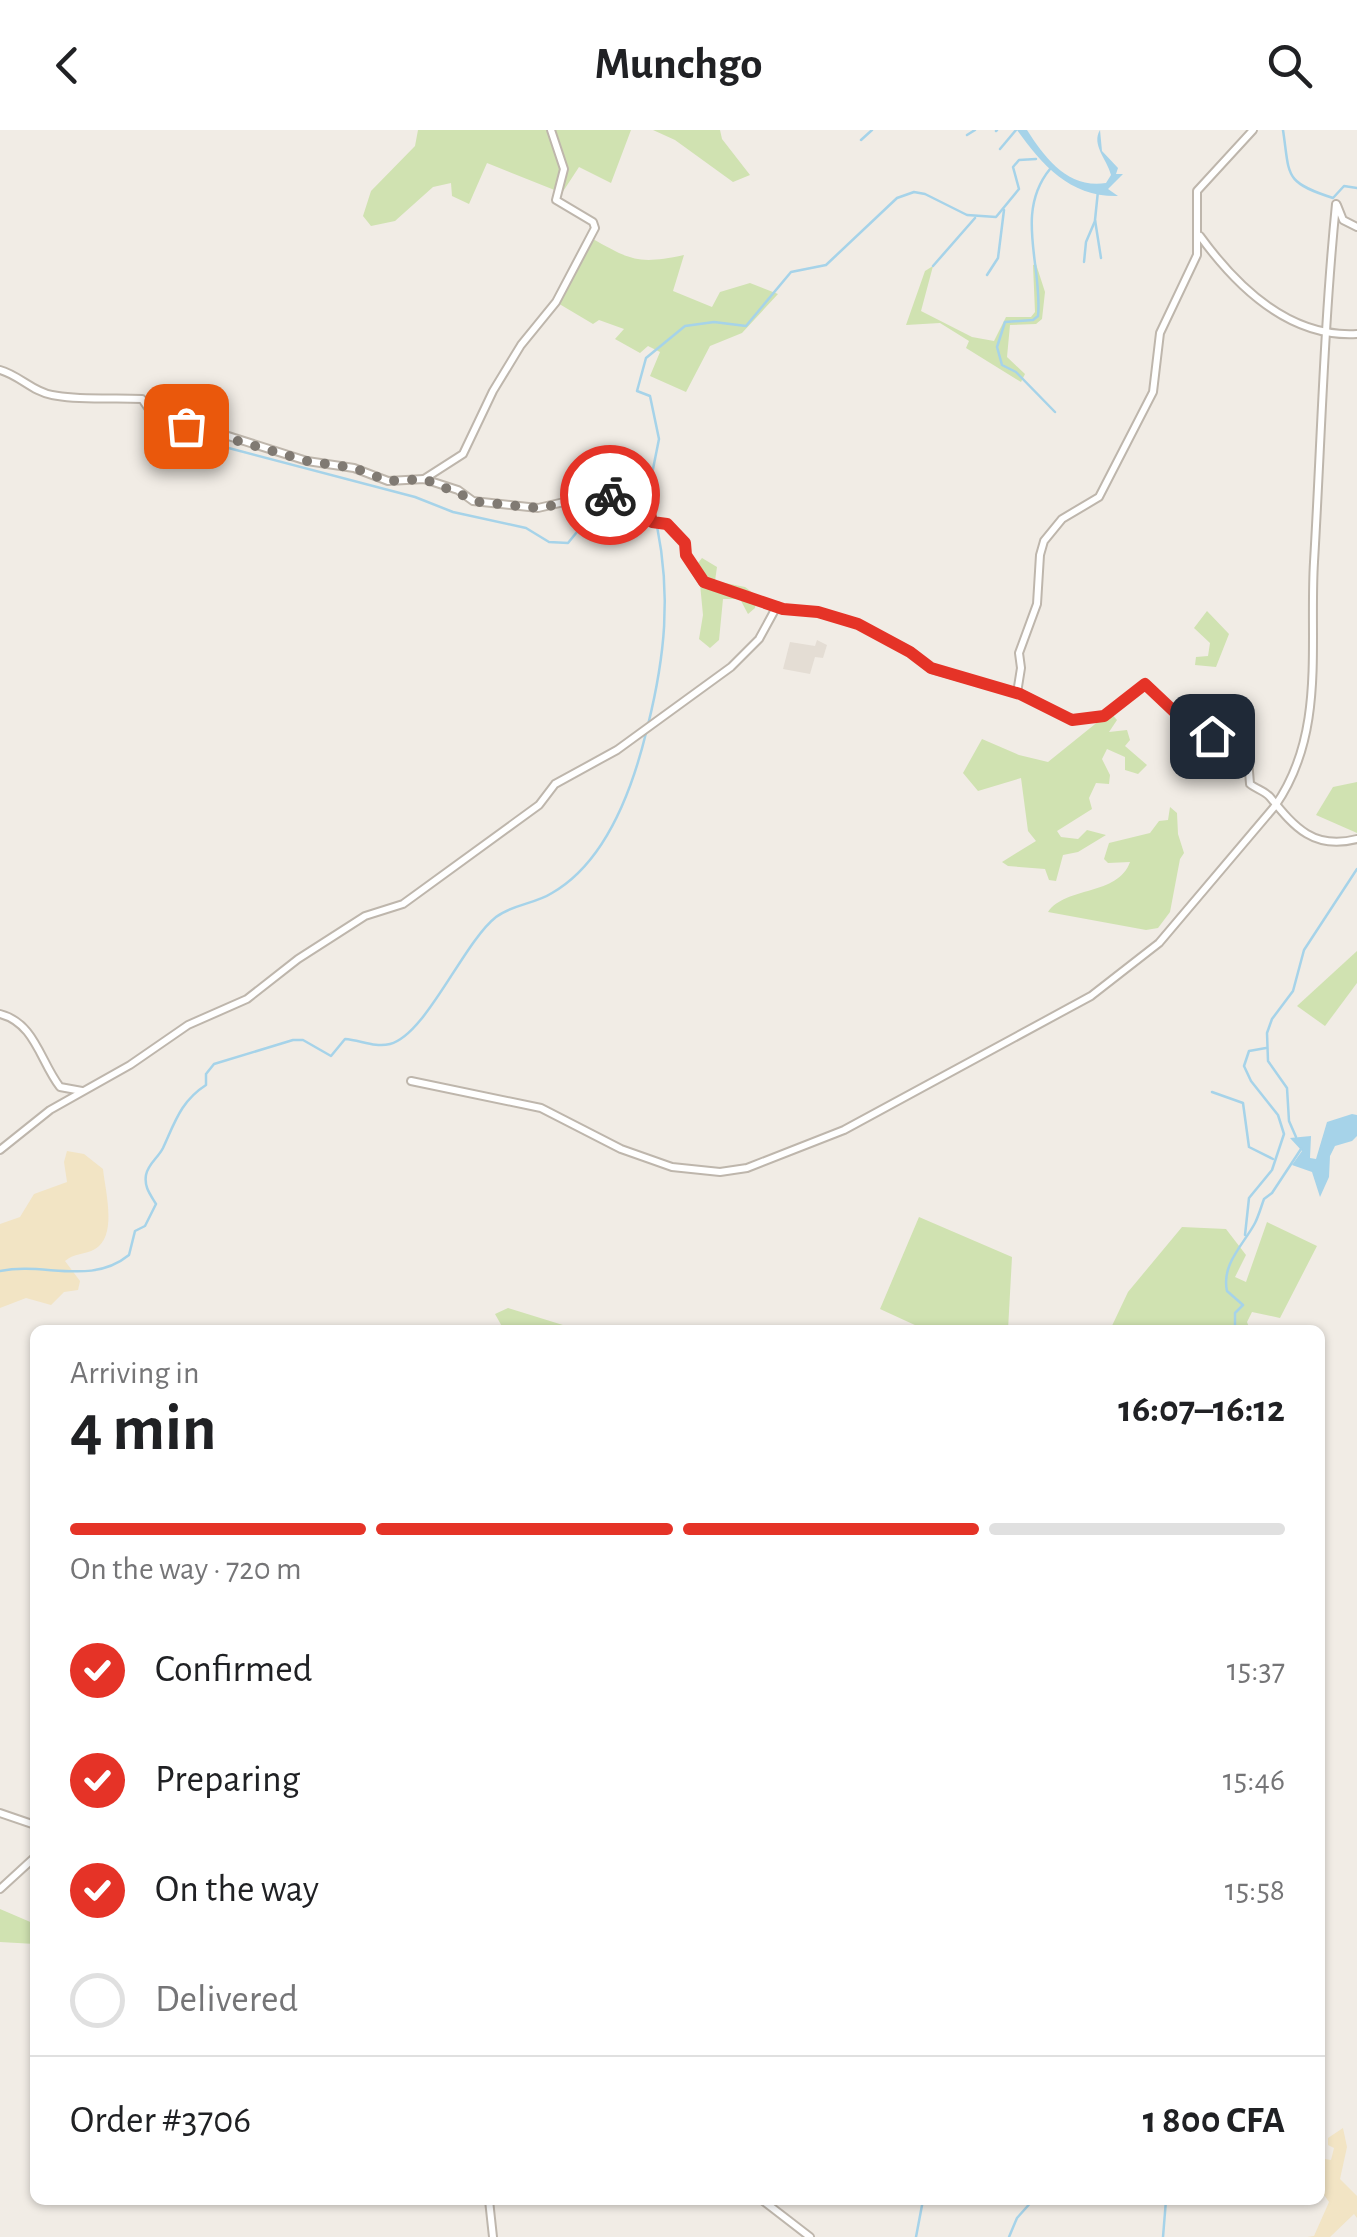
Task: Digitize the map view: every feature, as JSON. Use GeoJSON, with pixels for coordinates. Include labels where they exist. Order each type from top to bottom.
{"type":"FeatureCollection","features":[{"type":"Feature","properties":{"kind":"street"},"geometry":{"type":"LineString","coordinates":[[424,479],[463,454],[493,391],[556,302],[595,228],[592,222],[556,200],[564,169],[552,130]]}},
{"type":"Feature","properties":{"kind":"street"},"geometry":{"type":"LineString","coordinates":[[1017,693],[1022,668],[1019,652],[1037,604],[1044,540],[1062,519],[1099,497],[1117,456],[1136,428],[1156,382],[1160,333],[1197,255],[1200,235],[1196,198],[1200,186],[1226,163],[1253,130]]}},
{"type":"Feature","properties":{"kind":"street"},"geometry":{"type":"LineString","coordinates":[[411,1080],[542,1108],[621,1149],[672,1167],[720,1172],[748,1168],[844,1130],[1090,996],[1159,943],[1289,787],[1314,690],[1312,600],[1325,333],[1336,204],[1343,220],[1357,227]]}},
{"type":"Feature","properties":{"kind":"street"},"geometry":{"type":"LineString","coordinates":[[1200,235],[1225,268],[1271,309],[1325,333],[1357,334]]}},
{"type":"Feature","properties":{"kind":"street"},"geometry":{"type":"LineString","coordinates":[[0,370],[53,396],[73,395],[90,401],[142,399],[155,418],[170,426],[203,428],[307,461],[354,468],[388,481],[424,479],[458,490],[473,501],[538,508],[603,494],[646,496],[652,522],[667,524],[685,543],[686,555],[704,582],[777,606],[858,624],[931,668],[1017,693],[1072,720],[1085,720],[1119,707],[1145,684],[1200,736],[1212,736],[1233,726],[1246,733],[1250,784],[1266,793],[1310,839],[1322,844],[1357,839]]}},
{"type":"Feature","properties":{"kind":"street"},"geometry":{"type":"LineString","coordinates":[[0,1150],[29,1123],[188,1025],[247,999],[298,959],[365,916],[403,904],[539,805],[555,784],[617,750],[731,667],[759,638],[777,606]]}},
{"type":"Feature","properties":{"kind":"street"},"geometry":{"type":"LineString","coordinates":[[0,1014],[19,1022],[31,1036],[44,1065],[60,1087],[83,1090]]}},
{"type":"Feature","properties":{"kind":"street"},"geometry":{"type":"LineString","coordinates":[[0,1812],[30,1823]]}},
{"type":"Feature","properties":{"kind":"street"},"geometry":{"type":"LineString","coordinates":[[0,1890],[30,1862]]}},
{"type":"Feature","properties":{"kind":"street"},"geometry":{"type":"LineString","coordinates":[[489,2205],[492,2237]]}},
{"type":"Feature","properties":{"kind":"street"},"geometry":{"type":"LineString","coordinates":[[768,2205],[810,2237]]}},
{"type":"Feature","properties":{"kind":"shaded area"},"geometry":{"type":"Polygon","coordinates":[[[817,640],[827,645],[823,658],[815,657],[810,674],[783,669],[790,642],[815,646],[817,640]]]}},
{"type":"Feature","properties":{"kind":"green space"},"geometry":{"type":"Polygon","coordinates":[[[418,130],[631,130],[611,183],[579,167],[562,193],[487,163],[469,204],[452,196],[451,183],[433,187],[395,221],[371,226],[363,216],[371,191],[415,146],[418,130]]]}},
{"type":"Feature","properties":{"kind":"green space"},"geometry":{"type":"Polygon","coordinates":[[[653,130],[720,130],[722,139],[750,175],[733,182],[675,140],[653,130]]]}},
{"type":"Feature","properties":{"kind":"green space"},"geometry":{"type":"Polygon","coordinates":[[[591,238],[644,260],[684,255],[673,291],[712,307],[720,292],[750,283],[778,294],[742,333],[710,346],[686,392],[650,376],[660,352],[648,346],[640,353],[615,339],[624,329],[599,320],[593,324],[556,302],[591,238]]]}},
{"type":"Feature","properties":{"kind":"green space"},"geometry":{"type":"Polygon","coordinates":[[[1036,264],[1045,292],[1042,319],[1036,324],[1010,325],[1007,357],[1025,374],[1021,382],[966,348],[969,341],[940,323],[906,325],[925,271],[933,266],[921,311],[972,337],[994,341],[1006,317],[1031,317],[1035,312],[1036,264]]]}},
{"type":"Feature","properties":{"kind":"green space"},"geometry":{"type":"Polygon","coordinates":[[[702,558],[717,567],[715,581],[745,587],[757,596],[755,608],[748,614],[740,599],[723,599],[719,640],[710,648],[699,639],[703,615],[698,563],[702,558]]]}},
{"type":"Feature","properties":{"kind":"green space"},"geometry":{"type":"Polygon","coordinates":[[[1207,611],[1229,634],[1216,667],[1195,665],[1196,657],[1208,656],[1210,643],[1194,628],[1207,611]]]}},
{"type":"Feature","properties":{"kind":"green space"},"geometry":{"type":"Polygon","coordinates":[[[1110,712],[1117,720],[1109,732],[1127,730],[1130,740],[1125,746],[1147,765],[1138,774],[1125,770],[1125,757],[1107,749],[1102,759],[1110,775],[1109,784],[1096,783],[1089,798],[1092,809],[1057,831],[1061,837],[1078,839],[1087,830],[1106,835],[1078,852],[1063,855],[1056,881],[1049,880],[1045,869],[1002,862],[1036,841],[1028,831],[1021,778],[978,791],[963,773],[982,739],[1048,762],[1110,712]]]}},
{"type":"Feature","properties":{"kind":"green space"},"geometry":{"type":"Polygon","coordinates":[[[1357,782],[1357,833],[1316,815],[1333,787],[1357,782]]]}},
{"type":"Feature","properties":{"kind":"green space"},"geometry":{"type":"Polygon","coordinates":[[[1170,807],[1177,813],[1184,853],[1170,912],[1158,928],[1146,930],[1048,912],[1067,898],[1104,886],[1124,873],[1130,862],[1108,863],[1104,859],[1109,843],[1150,833],[1159,821],[1168,820],[1170,807]]]}},
{"type":"Feature","properties":{"kind":"green space"},"geometry":{"type":"Polygon","coordinates":[[[1357,951],[1357,983],[1325,1026],[1297,1006],[1357,951]]]}},
{"type":"Feature","properties":{"kind":"green space"},"geometry":{"type":"Polygon","coordinates":[[[919,1217],[1012,1257],[1008,1325],[915,1325],[880,1309],[919,1217]]]}},
{"type":"Feature","properties":{"kind":"green space"},"geometry":{"type":"Polygon","coordinates":[[[1267,1222],[1317,1246],[1280,1318],[1252,1312],[1248,1325],[1112,1325],[1128,1292],[1182,1227],[1226,1229],[1246,1255],[1235,1277],[1246,1282],[1267,1222]]]}},
{"type":"Feature","properties":{"kind":"green space"},"geometry":{"type":"Polygon","coordinates":[[[508,1308],[563,1325],[501,1325],[495,1314],[508,1308]]]}},
{"type":"Feature","properties":{"kind":"green space"},"geometry":{"type":"Polygon","coordinates":[[[0,1909],[30,1922],[30,1944],[0,1942],[0,1909]]]}},
{"type":"Feature","properties":{"kind":"sand"},"geometry":{"type":"Polygon","coordinates":[[[67,1151],[84,1154],[103,1169],[108,1212],[106,1234],[95,1249],[65,1261],[80,1281],[78,1290],[64,1292],[51,1305],[26,1298],[0,1308],[0,1224],[20,1217],[34,1194],[67,1182],[67,1151]]]}},
{"type":"Feature","properties":{"kind":"sand"},"geometry":{"type":"Polygon","coordinates":[[[1343,2128],[1347,2147],[1340,2179],[1357,2196],[1357,2218],[1354,2214],[1330,2237],[1307,2237],[1314,2236],[1329,2202],[1325,2196],[1325,2159],[1331,2160],[1334,2148],[1328,2145],[1328,2138],[1343,2128]]]}},
{"type":"Feature","properties":{"kind":"water"},"geometry":{"type":"Polygon","coordinates":[[[1017,130],[1027,130],[1059,169],[1092,184],[1106,183],[1111,175],[1098,147],[1100,130],[1102,151],[1118,168],[1116,174],[1123,174],[1108,189],[1118,196],[1086,191],[1059,177],[1017,130]]]}},
{"type":"Feature","properties":{"kind":"water"},"geometry":{"type":"Polygon","coordinates":[[[1357,1115],[1357,1136],[1335,1146],[1320,1197],[1312,1172],[1292,1165],[1302,1151],[1290,1138],[1311,1136],[1310,1158],[1316,1159],[1327,1122],[1357,1115]]]}},
{"type":"Feature","properties":{"kind":"waterway"},"geometry":{"type":"LineString","coordinates":[[861,140],[872,130]]}},
{"type":"Feature","properties":{"kind":"waterway"},"geometry":{"type":"LineString","coordinates":[[967,135],[975,130]]}},
{"type":"Feature","properties":{"kind":"waterway"},"geometry":{"type":"LineString","coordinates":[[1000,149],[1016,130]]}},
{"type":"Feature","properties":{"kind":"waterway"},"geometry":{"type":"LineString","coordinates":[[1283,130],[1289,168],[1297,182],[1333,198],[1344,186],[1357,188]]}},
{"type":"Feature","properties":{"kind":"waterway"},"geometry":{"type":"LineString","coordinates":[[652,508],[652,474],[659,439],[650,396],[637,391],[646,358],[685,326],[714,322],[746,326],[791,272],[826,265],[897,198],[914,192],[925,194],[967,215],[996,217],[1019,189],[1013,167],[1019,160],[1036,159]]}},
{"type":"Feature","properties":{"kind":"waterway"},"geometry":{"type":"LineString","coordinates":[[1050,169],[1039,186],[1032,222],[1038,316],[1033,320],[1005,322],[997,347],[1002,365],[1016,372],[1055,412]]}},
{"type":"Feature","properties":{"kind":"waterway"},"geometry":{"type":"LineString","coordinates":[[1098,191],[1095,220],[1101,258]]}},
{"type":"Feature","properties":{"kind":"waterway"},"geometry":{"type":"LineString","coordinates":[[987,275],[998,258],[1004,210]]}},
{"type":"Feature","properties":{"kind":"waterway"},"geometry":{"type":"LineString","coordinates":[[933,266],[975,218]]}},
{"type":"Feature","properties":{"kind":"waterway"},"geometry":{"type":"LineString","coordinates":[[1084,262],[1086,242],[1095,221]]}},
{"type":"Feature","properties":{"kind":"waterway"},"geometry":{"type":"LineString","coordinates":[[191,430],[210,435],[221,446],[415,497],[453,512],[526,528],[549,542],[568,543],[581,527],[646,512]]}},
{"type":"Feature","properties":{"kind":"waterway"},"geometry":{"type":"LineString","coordinates":[[653,507],[655,518]]}},
{"type":"Feature","properties":{"kind":"waterway"},"geometry":{"type":"LineString","coordinates":[[648,725],[664,626],[664,577],[657,526]]}},
{"type":"Feature","properties":{"kind":"waterway"},"geometry":{"type":"LineString","coordinates":[[0,1271],[83,1271],[114,1264],[129,1255],[135,1231],[145,1226],[156,1204],[147,1187],[147,1171],[185,1105],[206,1085],[206,1074],[214,1064],[293,1040],[303,1040],[331,1056],[345,1039],[384,1045],[404,1037],[431,1007],[496,917],[552,893],[588,863],[614,823],[646,733]]}},
{"type":"Feature","properties":{"kind":"waterway"},"geometry":{"type":"LineString","coordinates":[[1296,1137],[1289,1121],[1287,1088],[1268,1061],[1267,1033],[1272,1019],[1293,991],[1304,950],[1357,869]]}},
{"type":"Feature","properties":{"kind":"waterway"},"geometry":{"type":"LineString","coordinates":[[1245,1235],[1249,1198],[1272,1170],[1284,1134],[1278,1115],[1244,1066],[1249,1051],[1266,1048]]}},
{"type":"Feature","properties":{"kind":"waterway"},"geometry":{"type":"LineString","coordinates":[[1212,1092],[1243,1103],[1249,1147],[1273,1159]]}},
{"type":"Feature","properties":{"kind":"waterway"},"geometry":{"type":"LineString","coordinates":[[1235,1325],[1235,1313],[1243,1305],[1227,1291],[1230,1263],[1255,1223],[1264,1199],[1301,1149]]}},
{"type":"Feature","properties":{"kind":"waterway"},"geometry":{"type":"LineString","coordinates":[[916,2237],[922,2205]]}},
{"type":"Feature","properties":{"kind":"waterway"},"geometry":{"type":"LineString","coordinates":[[1009,2237],[1017,2218],[1029,2205]]}},
{"type":"Feature","properties":{"kind":"waterway"},"geometry":{"type":"LineString","coordinates":[[1163,2237],[1166,2205]]}},
{"type":"Feature","properties":{"kind":"way so far"},"geometry":{"type":"LineString","coordinates":[[186,426],[307,461],[348,466],[388,481],[424,479],[479,502],[538,508],[610,495]]}},
{"type":"Feature","properties":{"kind":"route"},"geometry":{"type":"LineString","coordinates":[[610,495],[636,492],[646,496],[652,522],[667,524],[679,536],[699,578],[716,588],[783,609],[818,612],[858,624],[938,672],[1020,694],[1072,720],[1104,716],[1145,684],[1177,710],[1194,732],[1212,736]]}}]}
